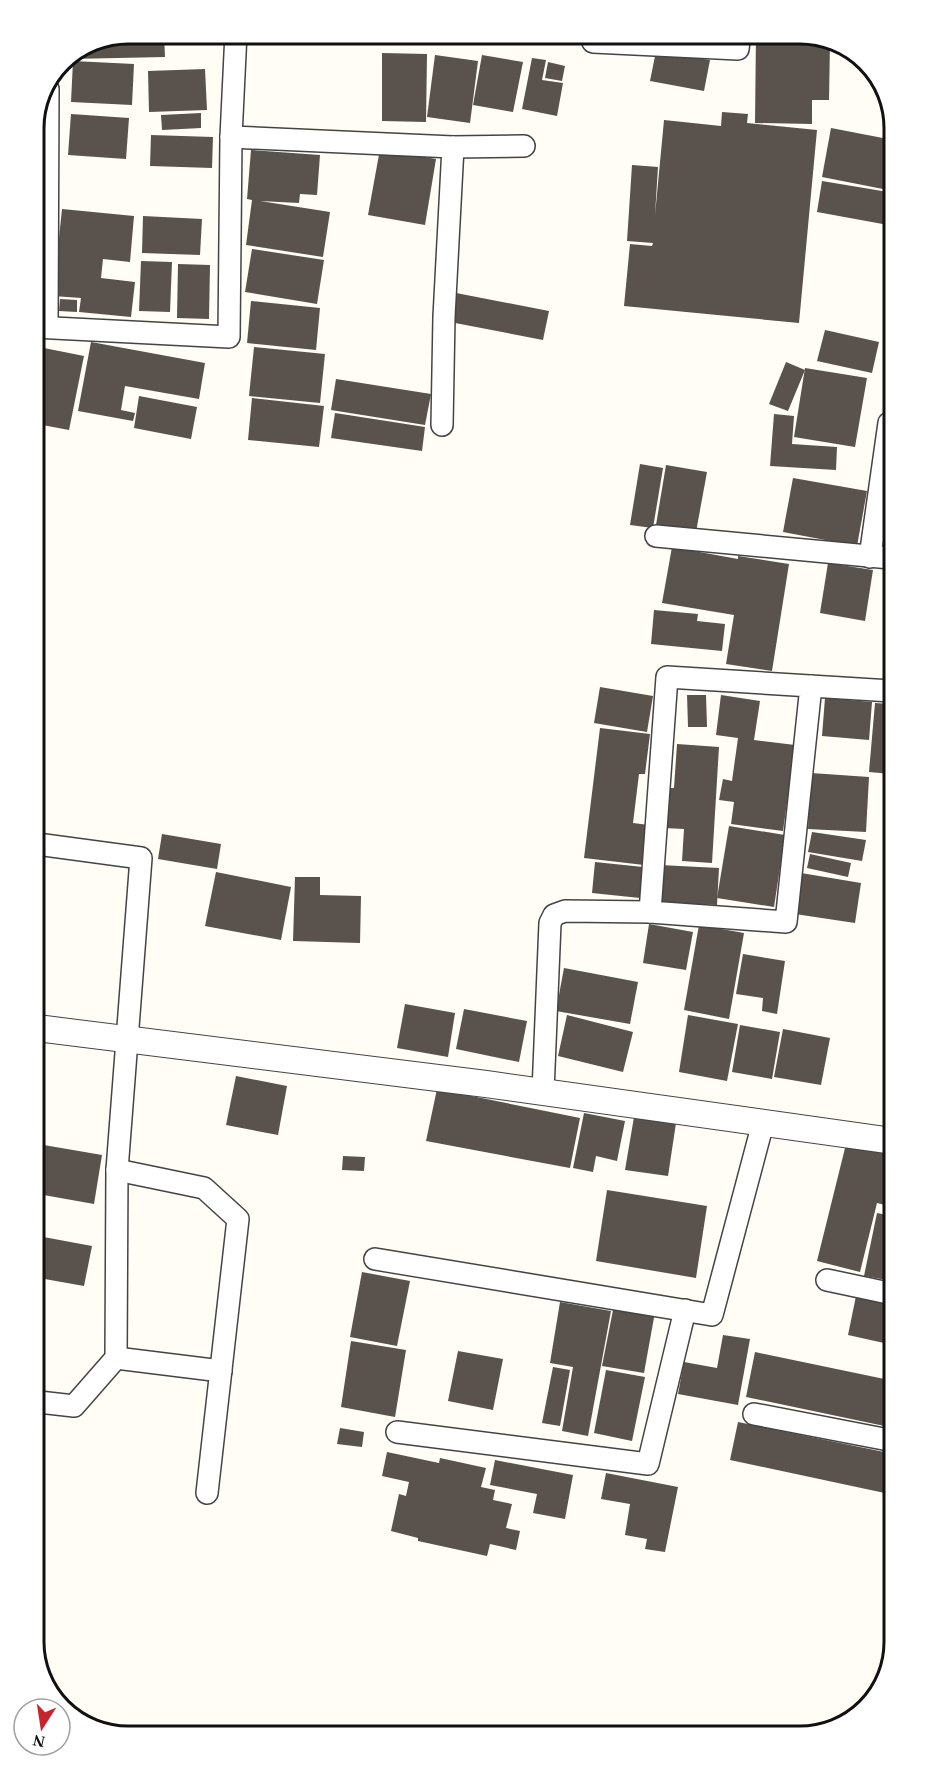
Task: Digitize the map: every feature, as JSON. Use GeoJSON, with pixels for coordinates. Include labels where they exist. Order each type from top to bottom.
{"type":"FeatureCollection","features":[{"type":"Feature","properties":{"kind":"street"},"geometry":{"type":"LineString","coordinates":[[44,327],[229,337],[231,137],[235,44]]}},
{"type":"Feature","properties":{"kind":"street"},"geometry":{"type":"LineString","coordinates":[[634,44],[738,49],[739,44]]}},
{"type":"Feature","properties":{"kind":"street"},"geometry":{"type":"LineString","coordinates":[[44,225],[48,102]]}},
{"type":"Feature","properties":{"kind":"street"},"geometry":{"type":"LineString","coordinates":[[231,137],[453,147],[524,146]]}},
{"type":"Feature","properties":{"kind":"street"},"geometry":{"type":"LineString","coordinates":[[442,425],[444,317],[453,147]]}},
{"type":"Feature","properties":{"kind":"street"},"geometry":{"type":"LineString","coordinates":[[656,536],[880,557],[884,497]]}},
{"type":"Feature","properties":{"kind":"street"},"geometry":{"type":"LineString","coordinates":[[650,912],[667,677],[884,691]]}},
{"type":"Feature","properties":{"kind":"street"},"geometry":{"type":"LineString","coordinates":[[543,1092],[550,923],[554,915],[565,911],[650,912],[786,922],[811,686]]}},
{"type":"Feature","properties":{"kind":"street"},"geometry":{"type":"LineString","coordinates":[[44,845],[141,858],[117,1170],[116,1358],[74,1406],[44,1403]]}},
{"type":"Feature","properties":{"kind":"street"},"geometry":{"type":"LineString","coordinates":[[44,1029],[543,1092],[884,1140]]}},
{"type":"Feature","properties":{"kind":"street"},"geometry":{"type":"LineString","coordinates":[[375,1259],[712,1315],[763,1123]]}},
{"type":"Feature","properties":{"kind":"street"},"geometry":{"type":"LineString","coordinates":[[117,1170],[204,1188],[238,1219],[207,1493]]}},
{"type":"Feature","properties":{"kind":"street"},"geometry":{"type":"LineString","coordinates":[[827,1280],[884,1292]]}},
{"type":"Feature","properties":{"kind":"street"},"geometry":{"type":"LineString","coordinates":[[397,1432],[648,1464],[685,1310]]}},
{"type":"Feature","properties":{"kind":"street"},"geometry":{"type":"LineString","coordinates":[[116,1358],[221,1371]]}},
{"type":"Feature","properties":{"kind":"street"},"geometry":{"type":"LineString","coordinates":[[754,1414],[884,1439]]}},
{"type":"Feature","properties":{"kind":"building"},"geometry":{"type":"Polygon","coordinates":[[[128,44],[164,44],[165,57],[80,59],[95,50],[111,45],[128,44]]]}},
{"type":"Feature","properties":{"kind":"building"},"geometry":{"type":"Polygon","coordinates":[[[756,44],[806,44],[830,49],[829,100],[812,100],[812,124],[755,123],[756,44]]]}},
{"type":"Feature","properties":{"kind":"building"},"geometry":{"type":"Polygon","coordinates":[[[656,51],[710,60],[704,91],[650,81],[656,51]]]}},
{"type":"Feature","properties":{"kind":"building"},"geometry":{"type":"Polygon","coordinates":[[[382,53],[427,54],[426,122],[382,121],[382,53]]]}},
{"type":"Feature","properties":{"kind":"building"},"geometry":{"type":"Polygon","coordinates":[[[435,55],[478,61],[470,123],[427,117],[435,55]]]}},
{"type":"Feature","properties":{"kind":"building"},"geometry":{"type":"Polygon","coordinates":[[[482,55],[523,62],[513,112],[473,105],[482,55]]]}},
{"type":"Feature","properties":{"kind":"building"},"geometry":{"type":"Polygon","coordinates":[[[532,58],[546,60],[542,80],[563,83],[557,116],[522,109],[532,58]]]}},
{"type":"Feature","properties":{"kind":"building"},"geometry":{"type":"Polygon","coordinates":[[[77,61],[134,64],[132,105],[71,102],[73,64],[77,61]]]}},
{"type":"Feature","properties":{"kind":"building"},"geometry":{"type":"Polygon","coordinates":[[[548,62],[565,66],[562,81],[545,78],[548,62]]]}},
{"type":"Feature","properties":{"kind":"building"},"geometry":{"type":"Polygon","coordinates":[[[205,69],[207,110],[149,112],[148,71],[205,69]]]}},
{"type":"Feature","properties":{"kind":"building"},"geometry":{"type":"Polygon","coordinates":[[[722,112],[748,114],[747,123],[817,130],[799,323],[624,306],[630,244],[652,246],[653,243],[627,241],[632,165],[658,167],[655,215],[664,120],[721,126],[722,112]]]}},
{"type":"Feature","properties":{"kind":"building"},"geometry":{"type":"Polygon","coordinates":[[[201,113],[201,128],[162,130],[161,115],[201,113]]]}},
{"type":"Feature","properties":{"kind":"building"},"geometry":{"type":"Polygon","coordinates":[[[71,114],[129,118],[126,159],[68,155],[71,114]]]}},
{"type":"Feature","properties":{"kind":"building"},"geometry":{"type":"Polygon","coordinates":[[[831,128],[884,138],[884,189],[822,177],[831,128]]]}},
{"type":"Feature","properties":{"kind":"building"},"geometry":{"type":"Polygon","coordinates":[[[151,135],[213,137],[212,168],[150,166],[151,135]]]}},
{"type":"Feature","properties":{"kind":"building"},"geometry":{"type":"Polygon","coordinates":[[[380,149],[436,159],[425,225],[368,215],[380,149]]]}},
{"type":"Feature","properties":{"kind":"building"},"geometry":{"type":"Polygon","coordinates":[[[251,150],[320,155],[317,195],[300,194],[299,203],[260,201],[330,212],[323,257],[246,245],[252,200],[247,199],[251,150]]]}},
{"type":"Feature","properties":{"kind":"building"},"geometry":{"type":"Polygon","coordinates":[[[822,181],[884,191],[884,224],[817,212],[822,181]]]}},
{"type":"Feature","properties":{"kind":"building"},"geometry":{"type":"Polygon","coordinates":[[[62,209],[134,216],[130,262],[103,259],[101,278],[135,282],[131,317],[79,312],[81,298],[53,296],[62,209]]]}},
{"type":"Feature","properties":{"kind":"building"},"geometry":{"type":"Polygon","coordinates":[[[143,216],[202,219],[200,255],[142,253],[143,216]]]}},
{"type":"Feature","properties":{"kind":"building"},"geometry":{"type":"Polygon","coordinates":[[[252,249],[324,260],[317,304],[245,292],[252,249]]]}},
{"type":"Feature","properties":{"kind":"building"},"geometry":{"type":"Polygon","coordinates":[[[141,261],[172,262],[170,312],[139,311],[141,261]]]}},
{"type":"Feature","properties":{"kind":"building"},"geometry":{"type":"Polygon","coordinates":[[[178,264],[210,265],[209,319],[177,318],[178,264]]]}},
{"type":"Feature","properties":{"kind":"building"},"geometry":{"type":"Polygon","coordinates":[[[456,293],[549,311],[543,340],[450,322],[456,293]]]}},
{"type":"Feature","properties":{"kind":"building"},"geometry":{"type":"Polygon","coordinates":[[[60,299],[77,300],[77,312],[59,311],[60,299]]]}},
{"type":"Feature","properties":{"kind":"building"},"geometry":{"type":"Polygon","coordinates":[[[251,301],[320,308],[316,350],[247,343],[251,301]]]}},
{"type":"Feature","properties":{"kind":"building"},"geometry":{"type":"Polygon","coordinates":[[[825,330],[879,342],[872,373],[817,361],[825,330]]]}},
{"type":"Feature","properties":{"kind":"building"},"geometry":{"type":"Polygon","coordinates":[[[91,342],[205,363],[199,399],[125,386],[121,410],[135,413],[133,421],[78,411],[91,342]]]}},
{"type":"Feature","properties":{"kind":"building"},"geometry":{"type":"Polygon","coordinates":[[[254,347],[325,354],[320,403],[249,396],[254,347]]]}},
{"type":"Feature","properties":{"kind":"building"},"geometry":{"type":"Polygon","coordinates":[[[44,348],[84,356],[69,430],[44,425],[44,348]]]}},
{"type":"Feature","properties":{"kind":"building"},"geometry":{"type":"Polygon","coordinates":[[[786,362],[805,370],[788,411],[769,404],[786,362]]]}},
{"type":"Feature","properties":{"kind":"building"},"geometry":{"type":"Polygon","coordinates":[[[805,368],[867,378],[855,447],[794,437],[805,368]]]}},
{"type":"Feature","properties":{"kind":"building"},"geometry":{"type":"Polygon","coordinates":[[[336,379],[431,394],[425,425],[331,410],[336,379]]]}},
{"type":"Feature","properties":{"kind":"building"},"geometry":{"type":"Polygon","coordinates":[[[139,396],[197,407],[191,439],[134,428],[139,396]]]}},
{"type":"Feature","properties":{"kind":"building"},"geometry":{"type":"Polygon","coordinates":[[[252,398],[324,406],[319,447],[248,440],[252,398]]]}},
{"type":"Feature","properties":{"kind":"building"},"geometry":{"type":"Polygon","coordinates":[[[335,413],[425,427],[422,451],[331,438],[335,413]]]}},
{"type":"Feature","properties":{"kind":"building"},"geometry":{"type":"Polygon","coordinates":[[[774,414],[794,416],[792,444],[837,447],[836,470],[770,466],[774,414]]]}},
{"type":"Feature","properties":{"kind":"building"},"geometry":{"type":"Polygon","coordinates":[[[640,464],[663,468],[653,528],[630,525],[640,464]]]}},
{"type":"Feature","properties":{"kind":"building"},"geometry":{"type":"Polygon","coordinates":[[[666,465],[707,472],[696,532],[656,525],[666,465]]]}},
{"type":"Feature","properties":{"kind":"building"},"geometry":{"type":"Polygon","coordinates":[[[793,478],[867,491],[857,546],[783,532],[793,478]]]}},
{"type":"Feature","properties":{"kind":"building"},"geometry":{"type":"Polygon","coordinates":[[[672,547],[738,559],[738,556],[789,564],[772,671],[726,664],[734,615],[662,603],[672,547]]]}},
{"type":"Feature","properties":{"kind":"building"},"geometry":{"type":"Polygon","coordinates":[[[828,563],[873,570],[865,621],[820,613],[828,563]]]}},
{"type":"Feature","properties":{"kind":"building"},"geometry":{"type":"Polygon","coordinates":[[[654,610],[698,614],[697,621],[725,624],[722,651],[651,644],[654,610]]]}},
{"type":"Feature","properties":{"kind":"building"},"geometry":{"type":"Polygon","coordinates":[[[600,687],[653,696],[647,732],[594,723],[600,687]]]}},
{"type":"Feature","properties":{"kind":"building"},"geometry":{"type":"Polygon","coordinates":[[[687,695],[706,695],[707,727],[688,727],[687,695]]]}},
{"type":"Feature","properties":{"kind":"building"},"geometry":{"type":"Polygon","coordinates":[[[721,695],[760,701],[754,740],[795,745],[783,831],[731,824],[734,802],[719,800],[723,779],[732,781],[738,738],[716,735],[721,695]]]}},
{"type":"Feature","properties":{"kind":"building"},"geometry":{"type":"Polygon","coordinates":[[[825,698],[872,702],[869,740],[822,736],[825,698]]]}},
{"type":"Feature","properties":{"kind":"building"},"geometry":{"type":"Polygon","coordinates":[[[875,703],[884,704],[884,773],[869,772],[875,703]]]}},
{"type":"Feature","properties":{"kind":"building"},"geometry":{"type":"Polygon","coordinates":[[[600,728],[650,734],[645,774],[639,774],[633,823],[649,825],[644,865],[584,858],[600,728]]]}},
{"type":"Feature","properties":{"kind":"building"},"geometry":{"type":"Polygon","coordinates":[[[677,744],[719,747],[712,863],[682,861],[684,829],[664,828],[666,788],[674,788],[677,744]]]}},
{"type":"Feature","properties":{"kind":"building"},"geometry":{"type":"Polygon","coordinates":[[[811,773],[869,777],[866,832],[808,829],[811,773]]]}},
{"type":"Feature","properties":{"kind":"building"},"geometry":{"type":"Polygon","coordinates":[[[729,826],[785,835],[774,907],[717,898],[729,826]]]}},
{"type":"Feature","properties":{"kind":"building"},"geometry":{"type":"Polygon","coordinates":[[[812,832],[866,840],[862,861],[808,852],[812,832]]]}},
{"type":"Feature","properties":{"kind":"building"},"geometry":{"type":"Polygon","coordinates":[[[162,834],[221,844],[217,869],[158,859],[162,834]]]}},
{"type":"Feature","properties":{"kind":"building"},"geometry":{"type":"Polygon","coordinates":[[[810,854],[851,863],[848,877],[807,868],[810,854]]]}},
{"type":"Feature","properties":{"kind":"building"},"geometry":{"type":"Polygon","coordinates":[[[595,862],[643,867],[640,898],[592,893],[595,862]]]}},
{"type":"Feature","properties":{"kind":"building"},"geometry":{"type":"Polygon","coordinates":[[[660,865],[719,868],[717,905],[658,902],[660,865]]]}},
{"type":"Feature","properties":{"kind":"building"},"geometry":{"type":"Polygon","coordinates":[[[216,872],[291,887],[281,940],[205,926],[216,872]]]}},
{"type":"Feature","properties":{"kind":"building"},"geometry":{"type":"Polygon","coordinates":[[[801,873],[861,883],[855,923],[795,914],[801,873]]]}},
{"type":"Feature","properties":{"kind":"building"},"geometry":{"type":"Polygon","coordinates":[[[295,877],[320,877],[320,895],[361,896],[360,943],[293,941],[295,877]]]}},
{"type":"Feature","properties":{"kind":"building"},"geometry":{"type":"Polygon","coordinates":[[[649,924],[693,932],[686,970],[643,963],[649,924]]]}},
{"type":"Feature","properties":{"kind":"building"},"geometry":{"type":"Polygon","coordinates":[[[699,925],[744,933],[729,1019],[684,1010],[699,925]]]}},
{"type":"Feature","properties":{"kind":"building"},"geometry":{"type":"Polygon","coordinates":[[[743,954],[785,961],[777,1014],[762,1011],[763,998],[736,994],[743,954]]]}},
{"type":"Feature","properties":{"kind":"building"},"geometry":{"type":"Polygon","coordinates":[[[564,968],[638,982],[630,1024],[556,1011],[564,968]]]}},
{"type":"Feature","properties":{"kind":"building"},"geometry":{"type":"Polygon","coordinates":[[[405,1004],[455,1013],[448,1057],[397,1048],[405,1004]]]}},
{"type":"Feature","properties":{"kind":"building"},"geometry":{"type":"Polygon","coordinates":[[[464,1009],[527,1021],[519,1062],[456,1049],[464,1009]]]}},
{"type":"Feature","properties":{"kind":"building"},"geometry":{"type":"Polygon","coordinates":[[[567,1015],[633,1032],[623,1072],[558,1056],[567,1015]]]}},
{"type":"Feature","properties":{"kind":"building"},"geometry":{"type":"Polygon","coordinates":[[[688,1015],[738,1024],[727,1081],[679,1072],[688,1015]]]}},
{"type":"Feature","properties":{"kind":"building"},"geometry":{"type":"Polygon","coordinates":[[[740,1025],[780,1032],[772,1079],[732,1072],[740,1025]]]}},
{"type":"Feature","properties":{"kind":"building"},"geometry":{"type":"Polygon","coordinates":[[[783,1029],[830,1038],[821,1085],[774,1077],[783,1029]]]}},
{"type":"Feature","properties":{"kind":"building"},"geometry":{"type":"Polygon","coordinates":[[[236,1076],[287,1086],[278,1135],[226,1125],[236,1076]]]}},
{"type":"Feature","properties":{"kind":"building"},"geometry":{"type":"Polygon","coordinates":[[[437,1089],[580,1118],[570,1168],[426,1141],[437,1089]]]}},
{"type":"Feature","properties":{"kind":"building"},"geometry":{"type":"Polygon","coordinates":[[[584,1113],[625,1121],[617,1161],[596,1156],[593,1172],[573,1168],[584,1113]]]}},
{"type":"Feature","properties":{"kind":"building"},"geometry":{"type":"Polygon","coordinates":[[[634,1117],[676,1123],[668,1176],[625,1170],[634,1117]]]}},
{"type":"Feature","properties":{"kind":"building"},"geometry":{"type":"Polygon","coordinates":[[[848,1136],[884,1145],[884,1205],[877,1203],[860,1272],[817,1261],[848,1136]]]}},
{"type":"Feature","properties":{"kind":"building"},"geometry":{"type":"Polygon","coordinates":[[[44,1145],[102,1155],[94,1204],[44,1195],[44,1145]]]}},
{"type":"Feature","properties":{"kind":"building"},"geometry":{"type":"Polygon","coordinates":[[[343,1156],[365,1157],[364,1171],[342,1170],[343,1156]]]}},
{"type":"Feature","properties":{"kind":"building"},"geometry":{"type":"Polygon","coordinates":[[[607,1190],[707,1206],[696,1278],[596,1261],[607,1190]]]}},
{"type":"Feature","properties":{"kind":"building"},"geometry":{"type":"Polygon","coordinates":[[[877,1213],[884,1214],[884,1279],[864,1276],[877,1213]]]}},
{"type":"Feature","properties":{"kind":"building"},"geometry":{"type":"Polygon","coordinates":[[[44,1237],[92,1246],[84,1286],[44,1279],[44,1237]]]}},
{"type":"Feature","properties":{"kind":"building"},"geometry":{"type":"Polygon","coordinates":[[[362,1272],[410,1281],[397,1346],[350,1337],[362,1272]]]}},
{"type":"Feature","properties":{"kind":"building"},"geometry":{"type":"Polygon","coordinates":[[[856,1296],[884,1303],[884,1343],[848,1335],[856,1296]]]}},
{"type":"Feature","properties":{"kind":"building"},"geometry":{"type":"Polygon","coordinates":[[[560,1302],[611,1311],[588,1436],[562,1431],[573,1367],[550,1363],[560,1302]]]}},
{"type":"Feature","properties":{"kind":"building"},"geometry":{"type":"Polygon","coordinates":[[[614,1305],[655,1312],[644,1373],[602,1366],[614,1305]]]}},
{"type":"Feature","properties":{"kind":"building"},"geometry":{"type":"Polygon","coordinates":[[[723,1335],[750,1339],[738,1405],[678,1394],[684,1362],[717,1368],[723,1335]]]}},
{"type":"Feature","properties":{"kind":"building"},"geometry":{"type":"Polygon","coordinates":[[[351,1341],[406,1350],[395,1417],[341,1407],[351,1341]]]}},
{"type":"Feature","properties":{"kind":"building"},"geometry":{"type":"Polygon","coordinates":[[[458,1351],[503,1359],[493,1410],[448,1401],[458,1351]]]}},
{"type":"Feature","properties":{"kind":"building"},"geometry":{"type":"Polygon","coordinates":[[[755,1352],[884,1379],[884,1426],[746,1397],[755,1352]]]}},
{"type":"Feature","properties":{"kind":"building"},"geometry":{"type":"Polygon","coordinates":[[[553,1367],[570,1370],[560,1426],[542,1423],[553,1367]]]}},
{"type":"Feature","properties":{"kind":"building"},"geometry":{"type":"Polygon","coordinates":[[[606,1370],[645,1377],[632,1441],[594,1433],[606,1370]]]}},
{"type":"Feature","properties":{"kind":"building"},"geometry":{"type":"Polygon","coordinates":[[[738,1422],[884,1452],[884,1493],[730,1460],[738,1422]]]}},
{"type":"Feature","properties":{"kind":"building"},"geometry":{"type":"Polygon","coordinates":[[[340,1428],[364,1432],[362,1447],[337,1444],[340,1428]]]}},
{"type":"Feature","properties":{"kind":"building"},"geometry":{"type":"Polygon","coordinates":[[[387,1452],[439,1463],[440,1458],[486,1468],[481,1487],[495,1490],[493,1500],[512,1504],[506,1528],[520,1531],[516,1550],[490,1544],[487,1556],[418,1541],[418,1538],[391,1531],[399,1494],[406,1496],[409,1482],[382,1476],[387,1452]]]}},
{"type":"Feature","properties":{"kind":"building"},"geometry":{"type":"Polygon","coordinates":[[[495,1460],[573,1475],[565,1519],[533,1513],[537,1494],[490,1485],[495,1460]]]}},
{"type":"Feature","properties":{"kind":"building"},"geometry":{"type":"Polygon","coordinates":[[[606,1473],[678,1487],[665,1552],[645,1549],[647,1539],[625,1535],[630,1504],[601,1499],[606,1473]]]}}]}
